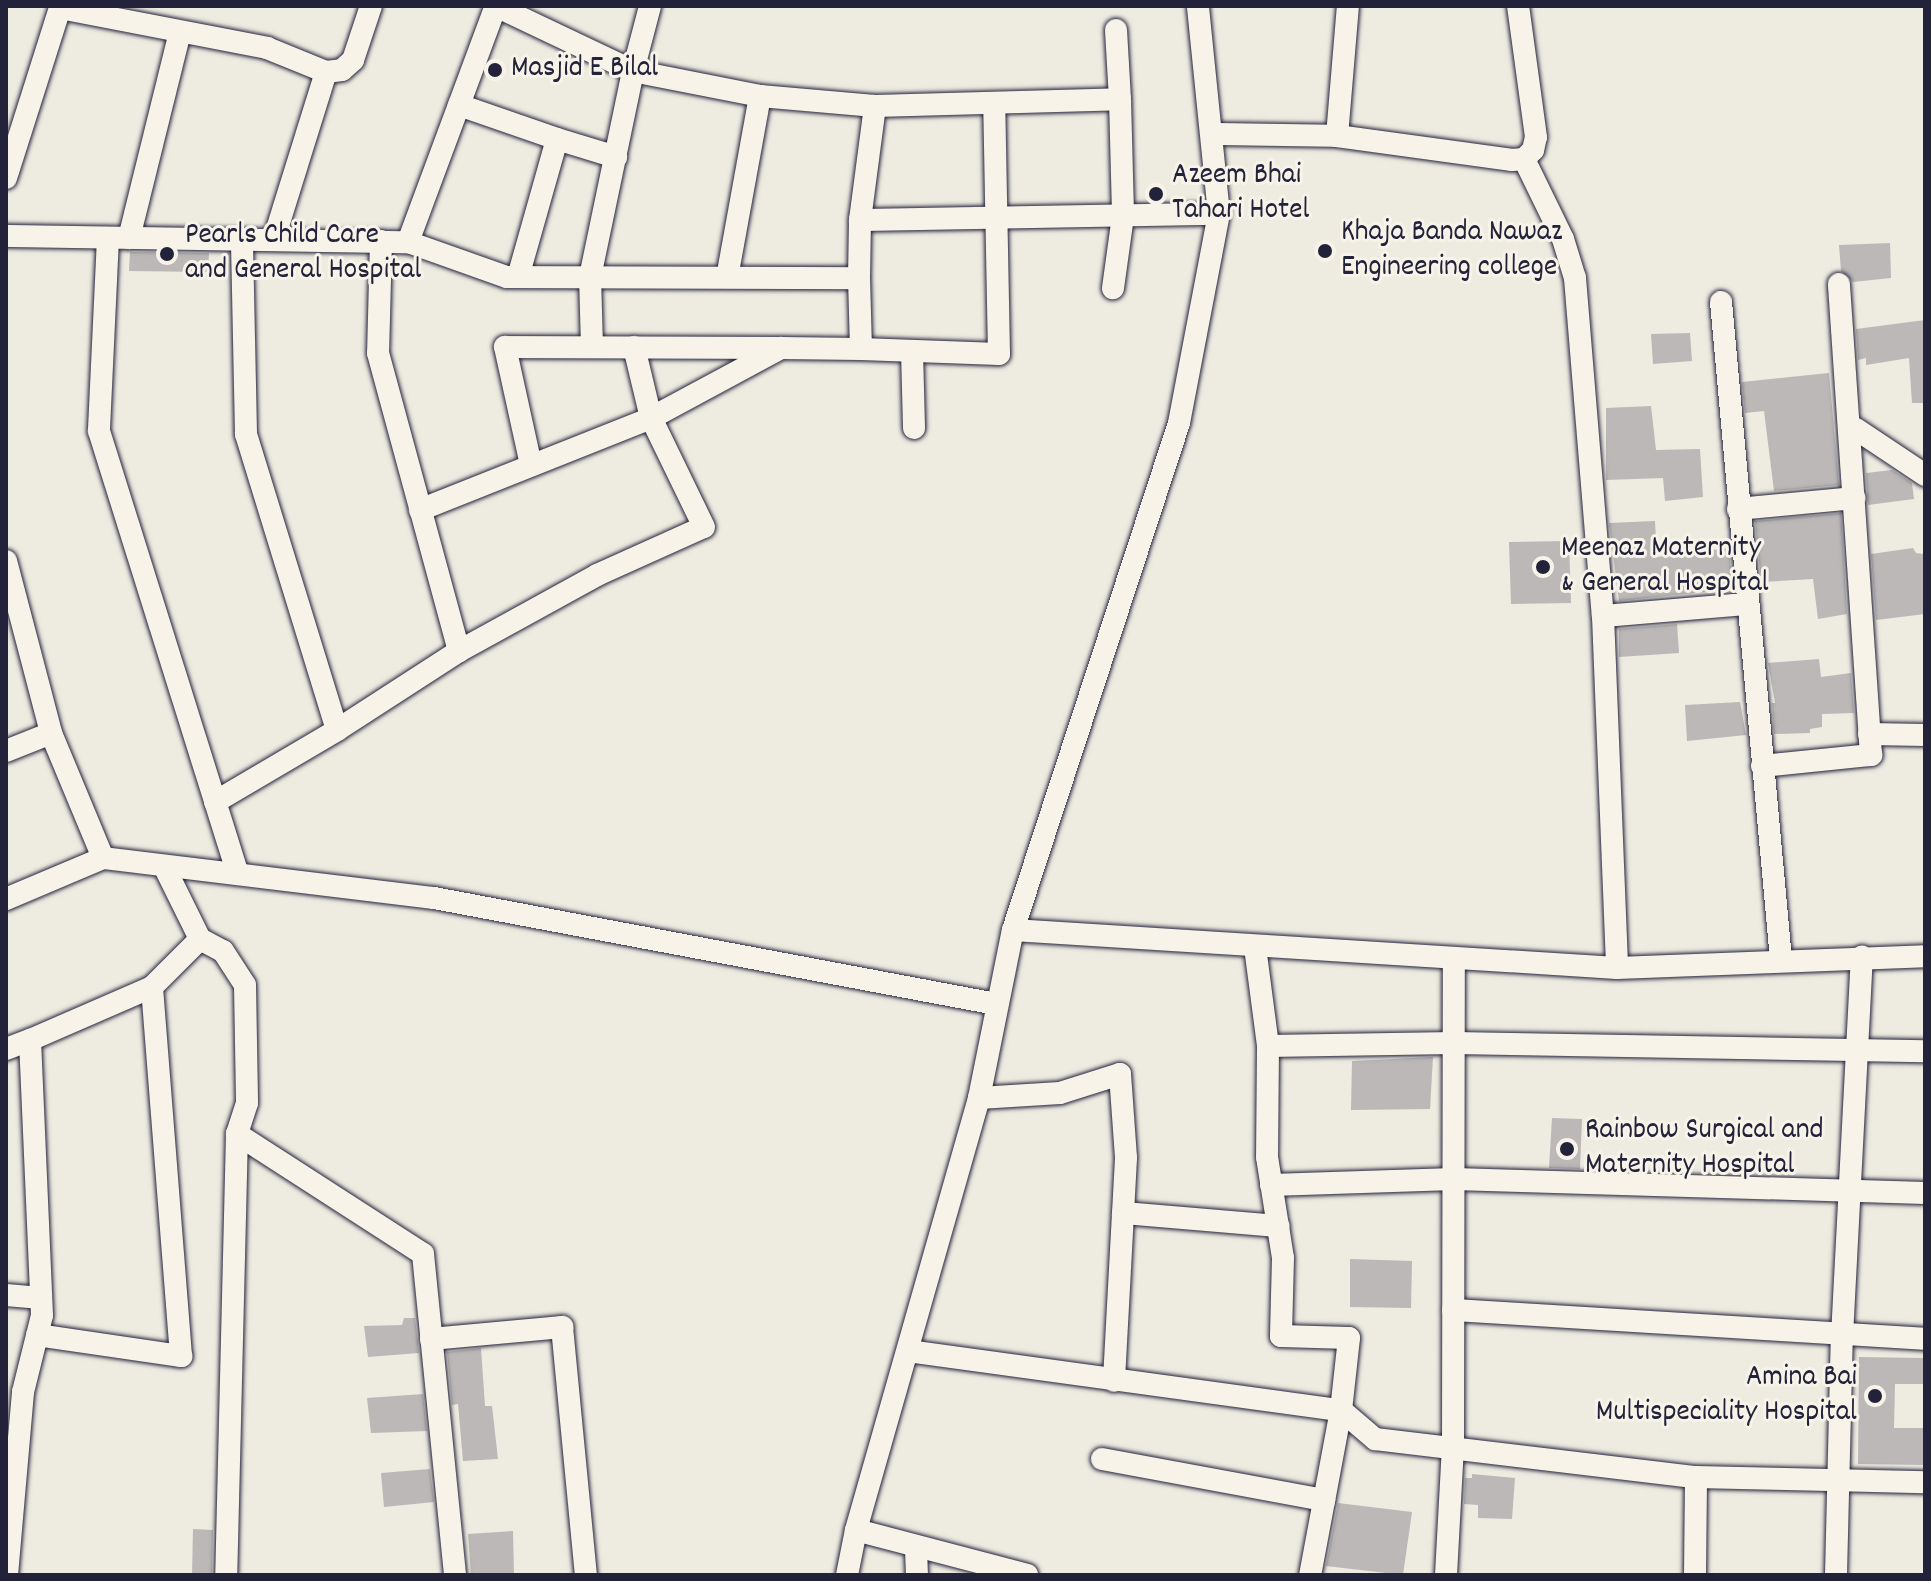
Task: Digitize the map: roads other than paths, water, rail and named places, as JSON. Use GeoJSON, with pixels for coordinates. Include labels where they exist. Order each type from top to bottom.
{"type":"FeatureCollection","features":[{"type":"Feature","properties":{"kind":"street"},"geometry":{"type":"LineString","coordinates":[[6,178],[60,8],[267,48],[326,72],[342,70],[353,60],[371,6]]}},
{"type":"Feature","properties":{"kind":"street"},"geometry":{"type":"LineString","coordinates":[[408,242],[496,6],[633,71],[760,96],[875,106],[1120,99]]}},
{"type":"Feature","properties":{"kind":"street"},"geometry":{"type":"LineString","coordinates":[[592,347],[590,277],[633,71],[650,6]]}},
{"type":"Feature","properties":{"kind":"street"},"geometry":{"type":"LineString","coordinates":[[847,1575],[856,1530],[979,1098],[1013,930],[1179,423],[1219,214],[1198,6]]}},
{"type":"Feature","properties":{"kind":"street"},"geometry":{"type":"LineString","coordinates":[[1337,136],[1348,6]]}},
{"type":"Feature","properties":{"kind":"street"},"geometry":{"type":"LineString","coordinates":[[1213,134],[1337,136],[1512,160],[1524,159],[1533,150],[1536,137],[1518,6]]}},
{"type":"Feature","properties":{"kind":"street"},"geometry":{"type":"LineString","coordinates":[[1113,288],[1123,216],[1116,30]]}},
{"type":"Feature","properties":{"kind":"street"},"geometry":{"type":"LineString","coordinates":[[180,32],[118,238],[99,431],[238,874]]}},
{"type":"Feature","properties":{"kind":"street"},"geometry":{"type":"LineString","coordinates":[[274,239],[326,72]]}},
{"type":"Feature","properties":{"kind":"street"},"geometry":{"type":"LineString","coordinates":[[727,277],[760,96]]}},
{"type":"Feature","properties":{"kind":"street"},"geometry":{"type":"LineString","coordinates":[[531,465],[505,347],[861,349],[999,354],[994,103]]}},
{"type":"Feature","properties":{"kind":"street"},"geometry":{"type":"LineString","coordinates":[[459,105],[616,157]]}},
{"type":"Feature","properties":{"kind":"street"},"geometry":{"type":"LineString","coordinates":[[861,349],[860,220],[875,106]]}},
{"type":"Feature","properties":{"kind":"street"},"geometry":{"type":"LineString","coordinates":[[518,277],[557,139]]}},
{"type":"Feature","properties":{"kind":"street"},"geometry":{"type":"LineString","coordinates":[[1524,159],[1563,239],[1575,278],[1603,616],[1617,968]]}},
{"type":"Feature","properties":{"kind":"street"},"geometry":{"type":"LineString","coordinates":[[860,220],[1219,214]]}},
{"type":"Feature","properties":{"kind":"street"},"geometry":{"type":"LineString","coordinates":[[6,236],[408,242],[507,277],[859,278]]}},
{"type":"Feature","properties":{"kind":"street"},"geometry":{"type":"LineString","coordinates":[[242,239],[246,434],[337,730]]}},
{"type":"Feature","properties":{"kind":"street"},"geometry":{"type":"LineString","coordinates":[[381,241],[378,353],[459,651]]}},
{"type":"Feature","properties":{"kind":"street"},"geometry":{"type":"LineString","coordinates":[[1762,766],[1871,755],[1839,284]]}},
{"type":"Feature","properties":{"kind":"street"},"geometry":{"type":"LineString","coordinates":[[1721,302],[1781,960]]}},
{"type":"Feature","properties":{"kind":"street"},"geometry":{"type":"LineString","coordinates":[[215,802],[337,730],[459,651],[597,575],[704,527],[651,418],[634,347]]}},
{"type":"Feature","properties":{"kind":"street"},"geometry":{"type":"LineString","coordinates":[[420,510],[651,418],[781,348]]}},
{"type":"Feature","properties":{"kind":"street"},"geometry":{"type":"LineString","coordinates":[[912,351],[914,428]]}},
{"type":"Feature","properties":{"kind":"street"},"geometry":{"type":"LineString","coordinates":[[1856,429],[1925,475]]}},
{"type":"Feature","properties":{"kind":"street"},"geometry":{"type":"LineString","coordinates":[[1738,509],[1854,498]]}},
{"type":"Feature","properties":{"kind":"street"},"geometry":{"type":"LineString","coordinates":[[6,561],[10,591],[51,733],[103,858]]}},
{"type":"Feature","properties":{"kind":"street"},"geometry":{"type":"LineString","coordinates":[[1603,616],[1747,604]]}},
{"type":"Feature","properties":{"kind":"street"},"geometry":{"type":"LineString","coordinates":[[6,751],[51,733]]}},
{"type":"Feature","properties":{"kind":"street"},"geometry":{"type":"LineString","coordinates":[[1869,734],[1925,735]]}},
{"type":"Feature","properties":{"kind":"street"},"geometry":{"type":"LineString","coordinates":[[6,899],[103,858],[434,898],[996,1004]]}},
{"type":"Feature","properties":{"kind":"street"},"geometry":{"type":"LineString","coordinates":[[164,866],[200,939],[223,951],[245,985],[247,1103],[237,1134],[226,1575]]}},
{"type":"Feature","properties":{"kind":"street"},"geometry":{"type":"LineString","coordinates":[[1013,930],[1617,968],[1925,956]]}},
{"type":"Feature","properties":{"kind":"street"},"geometry":{"type":"LineString","coordinates":[[6,1049],[152,987],[200,939]]}},
{"type":"Feature","properties":{"kind":"street"},"geometry":{"type":"LineString","coordinates":[[1255,947],[1268,1046],[1267,1157],[1283,1258],[1281,1336],[1349,1338],[1341,1410],[1310,1575]]}},
{"type":"Feature","properties":{"kind":"street"},"geometry":{"type":"LineString","coordinates":[[1836,1575],[1842,1336],[1862,957]]}},
{"type":"Feature","properties":{"kind":"street"},"geometry":{"type":"LineString","coordinates":[[1453,1574],[1454,960]]}},
{"type":"Feature","properties":{"kind":"street"},"geometry":{"type":"LineString","coordinates":[[37,1335],[181,1356],[152,987]]}},
{"type":"Feature","properties":{"kind":"street"},"geometry":{"type":"LineString","coordinates":[[7,1575],[15,1391],[37,1335],[41,1298],[30,1040]]}},
{"type":"Feature","properties":{"kind":"street"},"geometry":{"type":"LineString","coordinates":[[1268,1046],[1454,1043],[1856,1047],[1925,1051]]}},
{"type":"Feature","properties":{"kind":"street"},"geometry":{"type":"LineString","coordinates":[[979,1098],[1060,1093],[1120,1074],[1126,1158],[1114,1381]]}},
{"type":"Feature","properties":{"kind":"street"},"geometry":{"type":"LineString","coordinates":[[237,1134],[423,1254],[455,1575]]}},
{"type":"Feature","properties":{"kind":"street"},"geometry":{"type":"LineString","coordinates":[[1271,1185],[1454,1179],[1925,1193]]}},
{"type":"Feature","properties":{"kind":"street"},"geometry":{"type":"LineString","coordinates":[[1123,1213],[1278,1226]]}},
{"type":"Feature","properties":{"kind":"street"},"geometry":{"type":"LineString","coordinates":[[6,1295],[41,1298]]}},
{"type":"Feature","properties":{"kind":"street"},"geometry":{"type":"LineString","coordinates":[[1453,1310],[1925,1339]]}},
{"type":"Feature","properties":{"kind":"street"},"geometry":{"type":"LineString","coordinates":[[431,1339],[562,1327],[586,1575]]}},
{"type":"Feature","properties":{"kind":"street"},"geometry":{"type":"LineString","coordinates":[[908,1351],[1341,1410],[1375,1439],[1696,1477],[1925,1482]]}},
{"type":"Feature","properties":{"kind":"street"},"geometry":{"type":"LineString","coordinates":[[1102,1459],[1324,1500]]}},
{"type":"Feature","properties":{"kind":"street"},"geometry":{"type":"LineString","coordinates":[[1695,1575],[1696,1477]]}},
{"type":"Feature","properties":{"kind":"street"},"geometry":{"type":"LineString","coordinates":[[856,1530],[1027,1575]]}},
{"type":"Feature","properties":{"kind":"street"},"geometry":{"type":"LineString","coordinates":[[916,1548],[917,1575]]}},
{"type":"Feature","properties":{"kind":"place","name":"Masjid E Bilal"},"geometry":{"type":"Point","coordinates":[495,70]}},
{"type":"Feature","properties":{"kind":"place","name":"Azeem Bhai Tahari Hotel"},"geometry":{"type":"Point","coordinates":[1156,194]}},
{"type":"Feature","properties":{"kind":"place","name":"Khaja Banda Nawaz Engineering college"},"geometry":{"type":"Point","coordinates":[1325,251]}},
{"type":"Feature","properties":{"kind":"place","name":"Pearls Child Care and General Hospital"},"geometry":{"type":"Point","coordinates":[167,254]}},
{"type":"Feature","properties":{"kind":"place","name":"Meenaz Maternity & General Hospital"},"geometry":{"type":"Point","coordinates":[1543,567]}},
{"type":"Feature","properties":{"kind":"place","name":"Rainbow Surgical and Maternity Hospital"},"geometry":{"type":"Point","coordinates":[1567,1149]}},
{"type":"Feature","properties":{"kind":"place","name":"Amina Bai Multispeciality Hospital"},"geometry":{"type":"Point","coordinates":[1875,1396]}}]}
